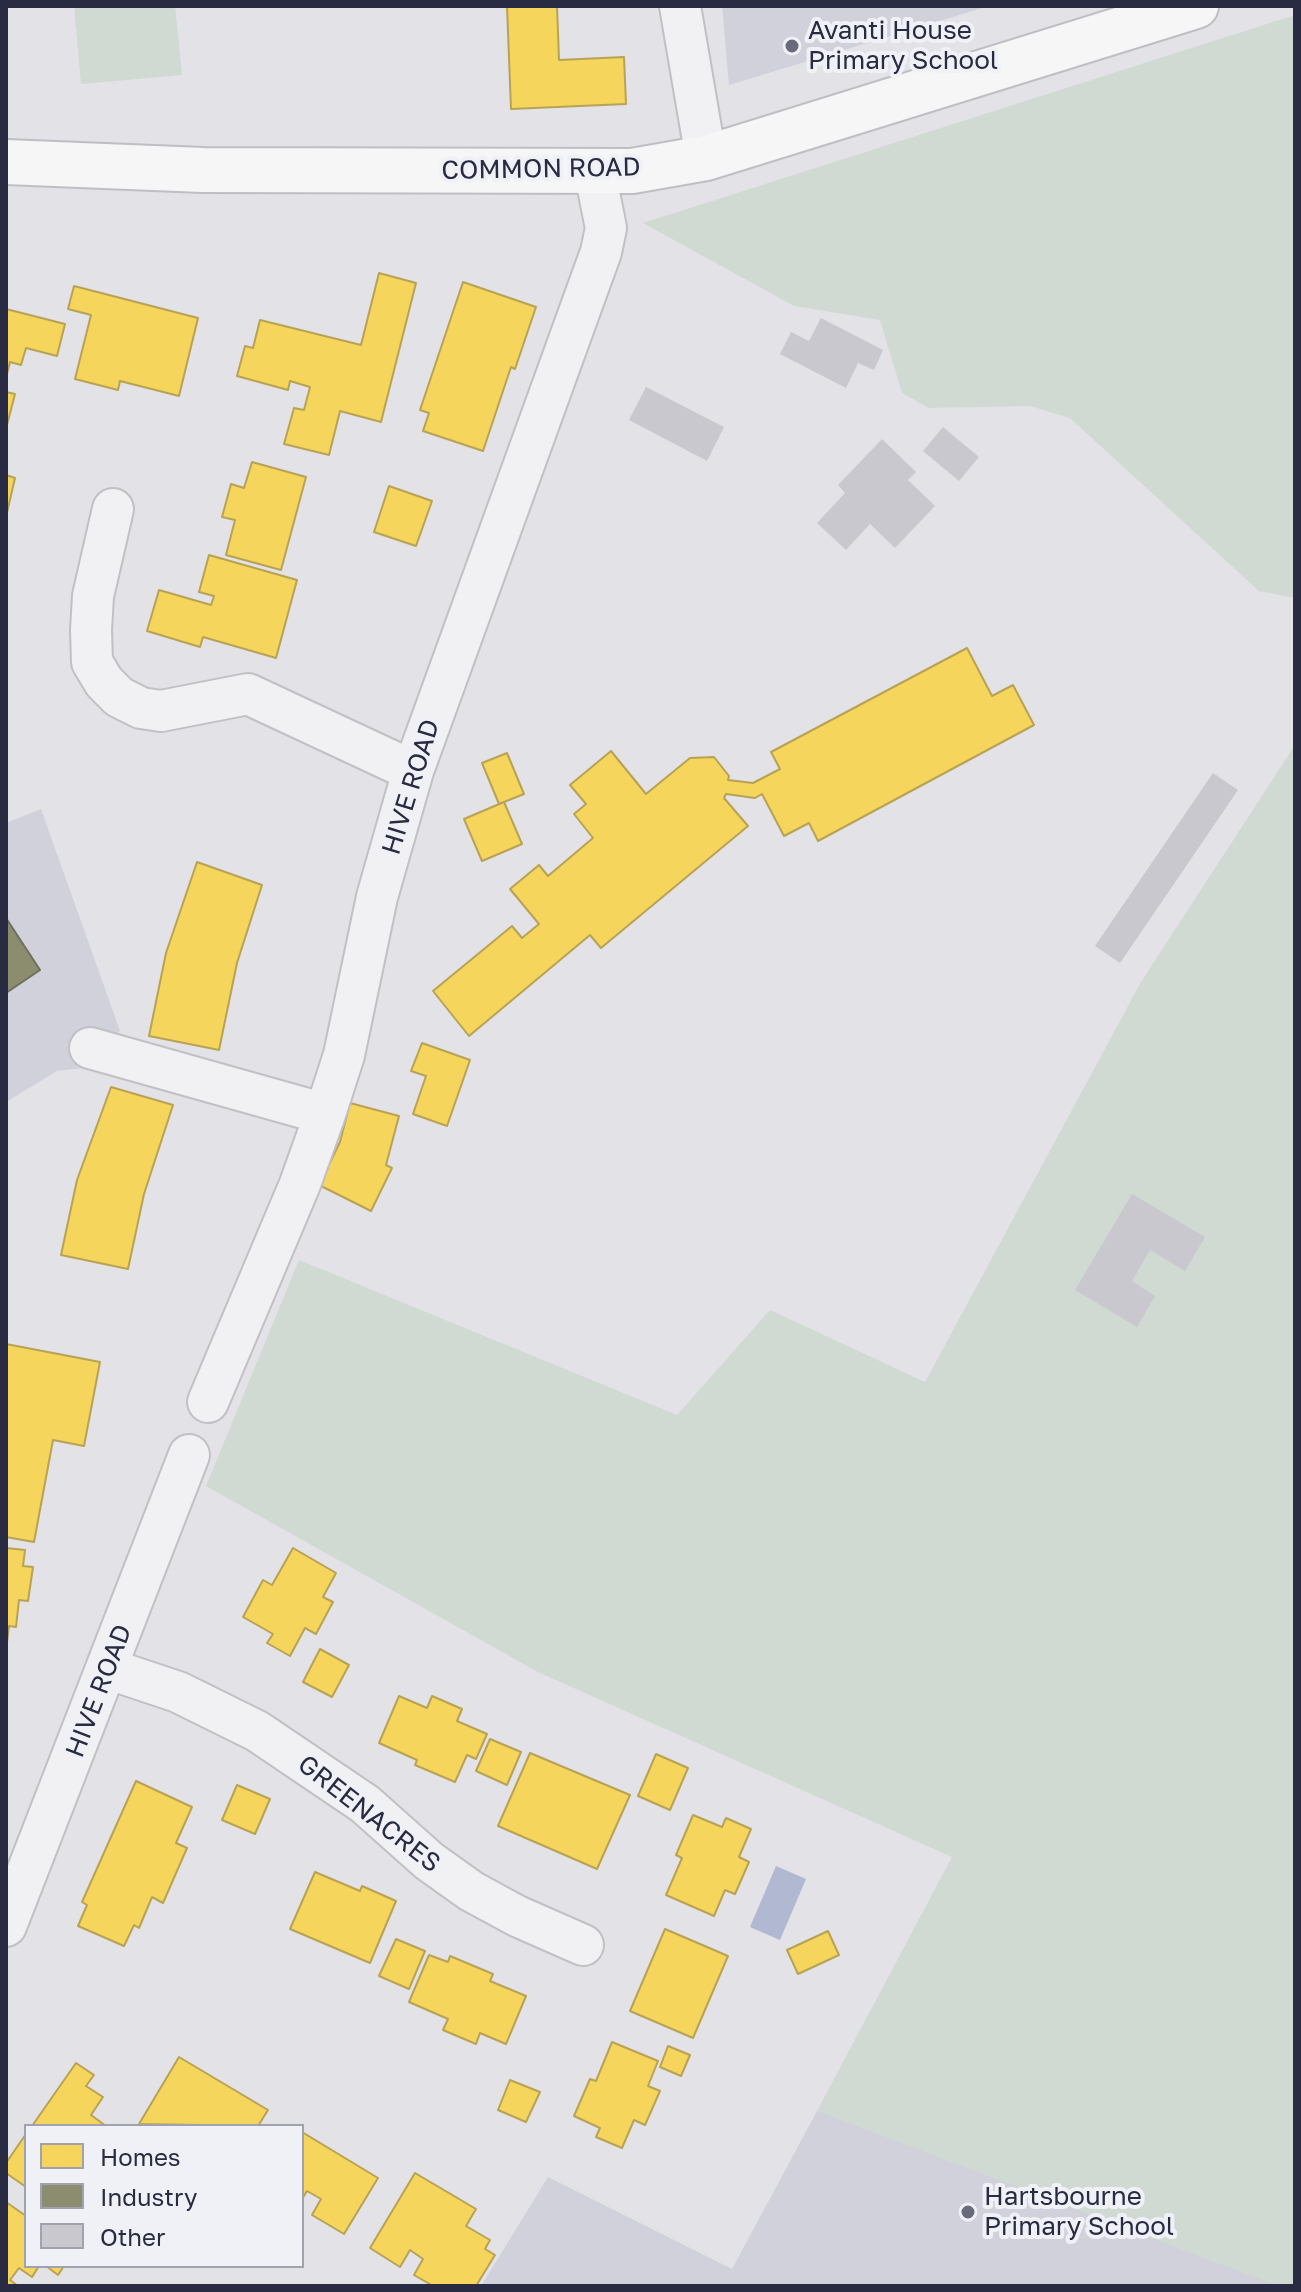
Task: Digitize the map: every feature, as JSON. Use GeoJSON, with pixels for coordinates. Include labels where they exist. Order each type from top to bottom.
{"type":"FeatureCollection","features":[{"type":"Feature","properties":{"kind":"main road","name":"COMMON ROAD"},"geometry":{"type":"LineString","coordinates":[[6,162],[203,170],[632,171],[706,158],[1196,6]]}},
{"type":"Feature","properties":{"kind":"street"},"geometry":{"type":"LineString","coordinates":[[680,6],[706,158]]}},
{"type":"Feature","properties":{"kind":"street","name":"HIVE ROAD"},"geometry":{"type":"LineString","coordinates":[[208,1402],[300,1184],[325,1114],[344,1055],[377,897],[413,771],[601,252],[606,228],[595,173]]}},
{"type":"Feature","properties":{"kind":"street"},"geometry":{"type":"LineString","coordinates":[[113,509],[93,596],[92,662],[104,682],[119,697],[141,708],[161,711],[248,694],[413,771]]}},
{"type":"Feature","properties":{"kind":"street"},"geometry":{"type":"LineString","coordinates":[[90,1048],[325,1114]]}},
{"type":"Feature","properties":{"kind":"street","name":"HIVE ROAD"},"geometry":{"type":"LineString","coordinates":[[6,1926],[109,1669],[189,1455]]}},
{"type":"Feature","properties":{"kind":"street","name":"GREENACRES"},"geometry":{"type":"LineString","coordinates":[[109,1669],[178,1692],[257,1731],[365,1804],[429,1861],[471,1891],[583,1945]]}},
{"type":"Feature","properties":{"kind":"shaded area"},"geometry":{"type":"Polygon","coordinates":[[[74,6],[175,6],[182,75],[81,84],[74,6]]]}},
{"type":"Feature","properties":{"kind":"shaded area","name":"Avanti House Primary School"},"geometry":{"type":"Polygon","coordinates":[[[722,6],[989,6],[729,85],[722,6]]]}},
{"type":"Feature","properties":{"kind":"shaded area"},"geometry":{"type":"Polygon","coordinates":[[[1295,15],[1295,598],[1259,591],[1070,418],[1030,406],[929,408],[902,393],[880,320],[794,306],[643,223],[1295,15]]]}},
{"type":"Feature","properties":{"kind":"shaded area"},"geometry":{"type":"Polygon","coordinates":[[[1295,745],[1295,2286],[1278,2286],[817,2111],[952,1857],[538,1672],[206,1486],[299,1260],[677,1415],[770,1310],[925,1382],[1141,982],[1295,745]]]}},
{"type":"Feature","properties":{"kind":"shaded area"},"geometry":{"type":"Polygon","coordinates":[[[41,809],[120,1031],[83,1068],[57,1071],[6,1102],[6,823],[41,809]]]}},
{"type":"Feature","properties":{"kind":"shaded area","name":"Hartsbourne Primary School"},"geometry":{"type":"Polygon","coordinates":[[[817,2111],[1295,2246],[1295,2286],[481,2286],[548,2177],[732,2269],[817,2111]]]}},
{"type":"Feature","properties":{"kind":"water"},"geometry":{"type":"Polygon","coordinates":[[[776,1866],[806,1879],[780,1940],[750,1927],[776,1866]]]}},
{"type":"Feature","properties":{"kind":"building: Homes"},"geometry":{"type":"Polygon","coordinates":[[[507,6],[557,6],[559,60],[624,57],[626,104],[511,109],[507,6]]]}},
{"type":"Feature","properties":{"kind":"building: Homes"},"geometry":{"type":"Polygon","coordinates":[[[379,273],[416,283],[381,422],[340,411],[329,455],[284,444],[294,408],[304,410],[310,387],[290,381],[288,390],[237,376],[245,346],[253,348],[260,320],[361,345],[379,273]]]}},
{"type":"Feature","properties":{"kind":"building: Homes"},"geometry":{"type":"Polygon","coordinates":[[[463,282],[536,307],[515,369],[511,367],[483,451],[423,431],[429,413],[420,410],[463,282]]]}},
{"type":"Feature","properties":{"kind":"building: Homes"},"geometry":{"type":"Polygon","coordinates":[[[74,286],[198,318],[179,396],[120,381],[118,390],[75,379],[91,315],[68,309],[74,286]]]}},
{"type":"Feature","properties":{"kind":"building: Homes"},"geometry":{"type":"Polygon","coordinates":[[[6,309],[65,324],[57,356],[26,348],[21,365],[10,362],[6,378],[6,309]]]}},
{"type":"Feature","properties":{"kind":"building: Homes"},"geometry":{"type":"Polygon","coordinates":[[[6,392],[15,394],[7,425],[6,425],[6,392]]]}},
{"type":"Feature","properties":{"kind":"building: Homes"},"geometry":{"type":"Polygon","coordinates":[[[252,462],[306,477],[281,570],[226,555],[235,520],[222,517],[231,484],[244,488],[252,462]]]}},
{"type":"Feature","properties":{"kind":"building: Homes"},"geometry":{"type":"Polygon","coordinates":[[[6,475],[15,478],[6,517],[6,475]]]}},
{"type":"Feature","properties":{"kind":"building: Homes"},"geometry":{"type":"Polygon","coordinates":[[[389,486],[432,501],[416,546],[374,532],[389,486]]]}},
{"type":"Feature","properties":{"kind":"building: Homes"},"geometry":{"type":"Polygon","coordinates":[[[209,555],[297,580],[276,658],[203,637],[200,647],[147,631],[159,590],[211,605],[214,596],[199,592],[209,555]]]}},
{"type":"Feature","properties":{"kind":"building: Homes"},"geometry":{"type":"Polygon","coordinates":[[[967,648],[992,696],[1013,685],[1034,725],[818,841],[809,823],[784,836],[762,794],[755,798],[726,794],[724,798],[748,826],[601,948],[590,935],[469,1036],[433,991],[512,926],[522,938],[539,924],[510,889],[539,865],[548,876],[593,838],[574,814],[586,804],[570,785],[611,751],[646,794],[690,758],[714,757],[729,776],[728,780],[753,783],[780,769],[771,752],[967,648]]]}},
{"type":"Feature","properties":{"kind":"building: Homes"},"geometry":{"type":"Polygon","coordinates":[[[507,753],[524,794],[499,804],[482,763],[507,753]]]}},
{"type":"Feature","properties":{"kind":"building: Homes"},"geometry":{"type":"Polygon","coordinates":[[[504,802],[522,844],[482,861],[464,819],[504,802]]]}},
{"type":"Feature","properties":{"kind":"building: Homes"},"geometry":{"type":"Polygon","coordinates":[[[197,862],[262,885],[237,963],[219,1050],[149,1036],[166,953],[197,862]]]}},
{"type":"Feature","properties":{"kind":"building: Homes"},"geometry":{"type":"Polygon","coordinates":[[[422,1043],[470,1060],[447,1126],[413,1114],[426,1076],[411,1071],[422,1043]]]}},
{"type":"Feature","properties":{"kind":"building: Homes"},"geometry":{"type":"Polygon","coordinates":[[[111,1087],[173,1105],[144,1194],[128,1269],[61,1255],[77,1180],[111,1087]]]}},
{"type":"Feature","properties":{"kind":"building: Homes"},"geometry":{"type":"Polygon","coordinates":[[[350,1103],[399,1116],[386,1165],[392,1168],[371,1211],[319,1185],[340,1142],[350,1103]]]}},
{"type":"Feature","properties":{"kind":"building: Homes"},"geometry":{"type":"Polygon","coordinates":[[[6,1344],[100,1362],[84,1446],[53,1440],[34,1542],[6,1537],[6,1344]]]}},
{"type":"Feature","properties":{"kind":"building: Homes"},"geometry":{"type":"Polygon","coordinates":[[[6,1548],[25,1550],[23,1566],[33,1567],[28,1601],[19,1600],[16,1627],[9,1626],[7,1643],[6,1548]]]}},
{"type":"Feature","properties":{"kind":"building: Homes"},"geometry":{"type":"Polygon","coordinates":[[[293,1548],[336,1573],[323,1597],[333,1602],[316,1634],[305,1628],[290,1656],[267,1643],[273,1634],[243,1617],[263,1580],[272,1585],[293,1548]]]}},
{"type":"Feature","properties":{"kind":"building: Homes"},"geometry":{"type":"Polygon","coordinates":[[[320,1649],[349,1665],[332,1697],[303,1682],[320,1649]]]}},
{"type":"Feature","properties":{"kind":"building: Homes"},"geometry":{"type":"Polygon","coordinates":[[[399,1696],[427,1708],[432,1696],[462,1709],[457,1721],[487,1734],[476,1759],[467,1755],[455,1782],[415,1765],[417,1760],[379,1743],[399,1696]]]}},
{"type":"Feature","properties":{"kind":"building: Homes"},"geometry":{"type":"Polygon","coordinates":[[[490,1739],[521,1752],[507,1785],[476,1771],[490,1739]]]}},
{"type":"Feature","properties":{"kind":"building: Homes"},"geometry":{"type":"Polygon","coordinates":[[[530,1753],[630,1795],[597,1869],[498,1826],[530,1753]]]}},
{"type":"Feature","properties":{"kind":"building: Homes"},"geometry":{"type":"Polygon","coordinates":[[[656,1754],[688,1768],[670,1810],[638,1796],[656,1754]]]}},
{"type":"Feature","properties":{"kind":"building: Homes"},"geometry":{"type":"Polygon","coordinates":[[[136,1781],[192,1807],[176,1843],[187,1848],[163,1903],[152,1897],[139,1928],[134,1925],[124,1946],[78,1926],[87,1905],[82,1902],[136,1781]]]}},
{"type":"Feature","properties":{"kind":"building: Homes"},"geometry":{"type":"Polygon","coordinates":[[[237,1785],[270,1799],[255,1834],[222,1820],[237,1785]]]}},
{"type":"Feature","properties":{"kind":"building: Homes"},"geometry":{"type":"Polygon","coordinates":[[[693,1815],[722,1827],[726,1818],[751,1829],[739,1857],[749,1862],[735,1894],[725,1890],[714,1916],[666,1895],[682,1858],[676,1855],[693,1815]]]}},
{"type":"Feature","properties":{"kind":"building: Homes"},"geometry":{"type":"Polygon","coordinates":[[[315,1872],[360,1891],[362,1886],[396,1901],[370,1963],[290,1929],[315,1872]]]}},
{"type":"Feature","properties":{"kind":"building: Homes"},"geometry":{"type":"Polygon","coordinates":[[[665,1929],[728,1956],[693,2038],[630,2011],[665,1929]]]}},
{"type":"Feature","properties":{"kind":"building: Homes"},"geometry":{"type":"Polygon","coordinates":[[[828,1931],[839,1955],[798,1974],[787,1950],[828,1931]]]}},
{"type":"Feature","properties":{"kind":"building: Homes"},"geometry":{"type":"Polygon","coordinates":[[[396,1939],[425,1951],[409,1989],[379,1976],[396,1939]]]}},
{"type":"Feature","properties":{"kind":"building: Homes"},"geometry":{"type":"Polygon","coordinates":[[[429,1955],[448,1962],[450,1956],[493,1974],[490,1981],[526,1996],[506,2044],[480,2033],[476,2044],[443,2030],[448,2019],[409,2002],[429,1955]]]}},
{"type":"Feature","properties":{"kind":"building: Homes"},"geometry":{"type":"Polygon","coordinates":[[[612,2042],[658,2061],[648,2086],[660,2091],[645,2125],[634,2120],[622,2148],[596,2137],[600,2128],[574,2116],[590,2079],[596,2081],[612,2042]]]}},
{"type":"Feature","properties":{"kind":"building: Homes"},"geometry":{"type":"Polygon","coordinates":[[[668,2046],[690,2055],[681,2076],[660,2067],[668,2046]]]}},
{"type":"Feature","properties":{"kind":"building: Homes"},"geometry":{"type":"Polygon","coordinates":[[[179,2057],[268,2110],[259,2124],[139,2124],[179,2057]]]}},
{"type":"Feature","properties":{"kind":"building: Homes"},"geometry":{"type":"Polygon","coordinates":[[[76,2063],[94,2075],[86,2086],[103,2097],[91,2115],[103,2124],[33,2124],[76,2063]]]}},
{"type":"Feature","properties":{"kind":"building: Homes"},"geometry":{"type":"Polygon","coordinates":[[[510,2080],[540,2092],[526,2122],[498,2110],[510,2080]]]}},
{"type":"Feature","properties":{"kind":"building: Homes"},"geometry":{"type":"Polygon","coordinates":[[[304,2133],[378,2178],[344,2234],[312,2215],[321,2199],[307,2191],[304,2196],[304,2133]]]}},
{"type":"Feature","properties":{"kind":"building: Homes"},"geometry":{"type":"Polygon","coordinates":[[[24,2137],[24,2186],[6,2173],[6,2163],[24,2137]]]}},
{"type":"Feature","properties":{"kind":"building: Homes"},"geometry":{"type":"Polygon","coordinates":[[[415,2173],[476,2209],[466,2226],[490,2240],[485,2249],[495,2255],[476,2286],[433,2286],[414,2275],[423,2259],[410,2250],[400,2267],[370,2248],[415,2173]]]}},
{"type":"Feature","properties":{"kind":"building: Homes"},"geometry":{"type":"Polygon","coordinates":[[[6,2202],[24,2215],[24,2268],[38,2268],[32,2277],[19,2268],[10,2280],[18,2286],[6,2286],[6,2202]]]}},
{"type":"Feature","properties":{"kind":"building: Homes"},"geometry":{"type":"Polygon","coordinates":[[[49,2268],[63,2268],[58,2275],[49,2268]]]}},
{"type":"Feature","properties":{"kind":"building: Industry"},"geometry":{"type":"Polygon","coordinates":[[[6,918],[40,970],[6,993],[6,918]]]}},
{"type":"Feature","properties":{"kind":"building: Other"},"geometry":{"type":"Polygon","coordinates":[[[821,318],[883,350],[874,370],[858,363],[846,388],[780,354],[791,332],[809,341],[821,318]]]}},
{"type":"Feature","properties":{"kind":"building: Other"},"geometry":{"type":"Polygon","coordinates":[[[646,387],[724,427],[707,461],[629,420],[646,387]]]}},
{"type":"Feature","properties":{"kind":"building: Other"},"geometry":{"type":"Polygon","coordinates":[[[943,427],[979,457],[959,481],[923,451],[943,427]]]}},
{"type":"Feature","properties":{"kind":"building: Other"},"geometry":{"type":"Polygon","coordinates":[[[882,439],[916,472],[908,480],[935,506],[895,548],[870,524],[846,550],[817,523],[845,493],[838,485],[882,439]]]}},
{"type":"Feature","properties":{"kind":"building: Other"},"geometry":{"type":"Polygon","coordinates":[[[1213,773],[1238,790],[1120,963],[1095,946],[1213,773]]]}},
{"type":"Feature","properties":{"kind":"building: Other"},"geometry":{"type":"Polygon","coordinates":[[[1132,1194],[1205,1237],[1185,1271],[1150,1250],[1132,1281],[1155,1296],[1137,1327],[1075,1290],[1132,1194]]]}},
{"type":"Feature","properties":{"kind":"place","name":"Avanti House Primary School"},"geometry":{"type":"Point","coordinates":[792,46]}},
{"type":"Feature","properties":{"kind":"place","name":"Hartsbourne Primary School"},"geometry":{"type":"Point","coordinates":[968,2212]}}]}
